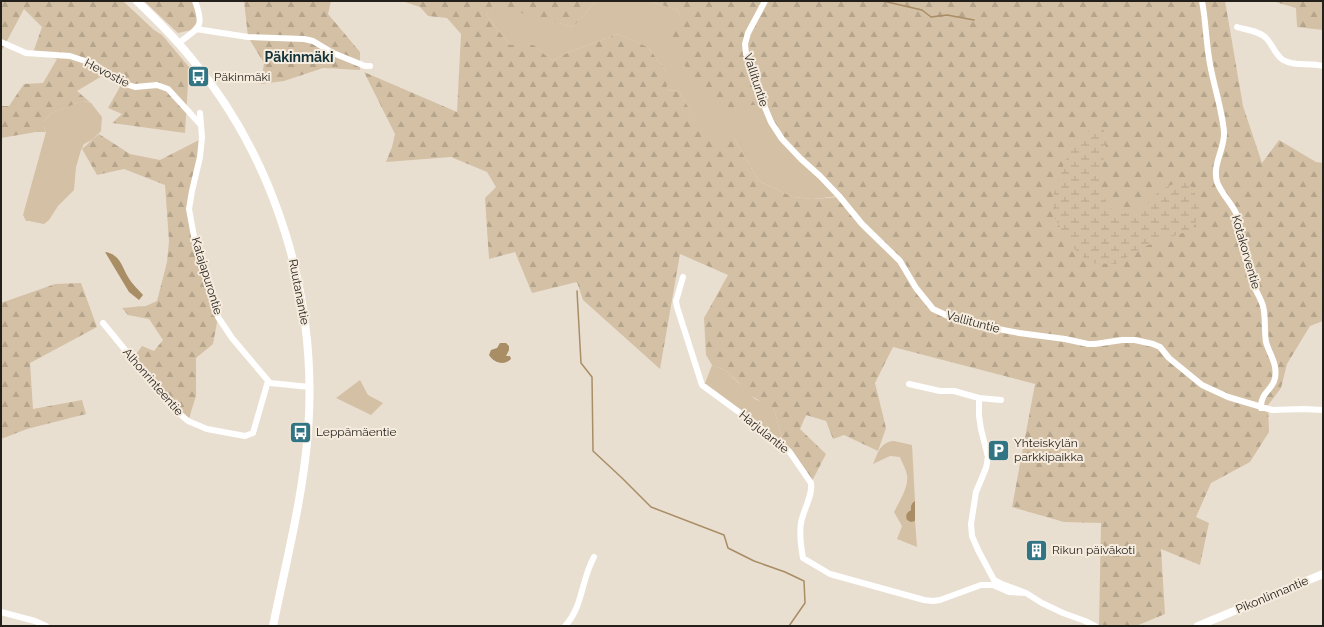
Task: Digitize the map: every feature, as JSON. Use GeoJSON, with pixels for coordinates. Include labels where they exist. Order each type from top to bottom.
{"type":"FeatureCollection","features":[{"type":"Feature","properties":{"kind":"street","name":"Ruutanantie"},"geometry":{"type":"LineString","coordinates":[[138,1],[179,43],[204,74],[239,126],[252,150],[278,212],[294,261],[308,348],[310,387],[308,433],[303,472],[273,626]]}},
{"type":"Feature","properties":{"kind":"street"},"geometry":{"type":"LineString","coordinates":[[179,43],[199,26],[201,20],[194,1]]}},
{"type":"Feature","properties":{"kind":"street","name":"Vallituntie"},"geometry":{"type":"LineString","coordinates":[[765,1],[748,33],[745,44],[746,54],[754,73],[758,91],[771,122],[787,144],[839,196],[862,224],[900,261],[916,288],[933,309],[950,317],[971,323],[1019,333],[1065,339],[1088,344],[1122,340],[1135,340],[1153,344],[1160,347],[1169,358],[1202,385],[1228,397],[1272,410],[1323,410]]}},
{"type":"Feature","properties":{"kind":"street","name":"Kotakorventie"},"geometry":{"type":"LineString","coordinates":[[1202,1],[1205,15],[1207,52],[1213,83],[1221,111],[1224,133],[1223,144],[1217,163],[1216,173],[1218,183],[1236,214],[1244,251],[1254,286],[1263,305],[1266,319],[1266,341],[1275,366],[1276,377],[1272,387],[1261,400],[1261,408]]}},
{"type":"Feature","properties":{"kind":"street"},"geometry":{"type":"LineString","coordinates":[[1237,27],[1262,35],[1283,60],[1294,63],[1316,63],[1323,66]]}},
{"type":"Feature","properties":{"kind":"street"},"geometry":{"type":"LineString","coordinates":[[196,29],[248,37],[304,38],[313,41],[333,53],[365,66],[370,66]]}},
{"type":"Feature","properties":{"kind":"street","name":"Hevostie"},"geometry":{"type":"LineString","coordinates":[[1,42],[26,53],[70,56],[94,64],[122,83],[135,87],[157,85],[168,88],[200,124]]}},
{"type":"Feature","properties":{"kind":"street","name":"Katajapurontie"},"geometry":{"type":"LineString","coordinates":[[200,114],[202,137],[200,157],[189,209],[195,242],[218,317],[232,338],[268,381]]}},
{"type":"Feature","properties":{"kind":"street","name":"Harjulantie"},"geometry":{"type":"LineString","coordinates":[[683,277],[676,307],[702,385],[789,451],[811,483],[812,488],[804,510],[801,524],[800,541],[803,558],[830,574],[924,600],[940,600],[981,585],[992,585],[1009,592],[1026,593]]}},
{"type":"Feature","properties":{"kind":"street","name":"Alhonrinteentie"},"geometry":{"type":"LineString","coordinates":[[103,323],[172,407],[188,421],[207,429],[245,436],[253,433],[268,381]]}},
{"type":"Feature","properties":{"kind":"street"},"geometry":{"type":"LineString","coordinates":[[268,381],[270,383],[310,387]]}},
{"type":"Feature","properties":{"kind":"street"},"geometry":{"type":"LineString","coordinates":[[909,384],[940,391],[954,391],[979,398],[1000,400]]}},
{"type":"Feature","properties":{"kind":"street","name":"Harjulantie"},"geometry":{"type":"LineString","coordinates":[[979,398],[979,416],[988,457],[986,468],[976,492],[971,524],[972,536],[981,557],[994,580],[1026,593],[1042,604],[1095,626]]}},
{"type":"Feature","properties":{"kind":"street"},"geometry":{"type":"LineString","coordinates":[[565,626],[576,611],[586,576],[594,557]]}},
{"type":"Feature","properties":{"kind":"street","name":"Pikonlinnantie"},"geometry":{"type":"LineString","coordinates":[[1198,626],[1323,574]]}},
{"type":"Feature","properties":{"kind":"street"},"geometry":{"type":"LineString","coordinates":[[1,612],[35,621],[46,626]]}},
{"type":"Feature","properties":{"kind":"green space"},"geometry":{"type":"Polygon","coordinates":[[[1,1],[123,1],[154,30],[162,35],[189,67],[185,133],[112,123],[122,114],[108,108],[122,83],[107,73],[77,91],[91,103],[79,102],[54,112],[44,121],[46,132],[36,132],[1,138],[1,106],[9,106],[24,84],[43,83],[57,59],[33,53],[42,27],[24,9],[1,52],[1,1]]]}},
{"type":"Feature","properties":{"kind":"green space"},"geometry":{"type":"Polygon","coordinates":[[[144,1],[198,1],[201,19],[196,29],[178,33],[144,1]]]}},
{"type":"Feature","properties":{"kind":"green space"},"geometry":{"type":"Polygon","coordinates":[[[244,1],[331,1],[328,14],[360,52],[360,70],[323,68],[284,81],[261,84],[264,63],[248,37],[244,1]]]}},
{"type":"Feature","properties":{"kind":"green space"},"geometry":{"type":"Polygon","coordinates":[[[402,1],[596,1],[573,27],[493,5],[486,15],[510,45],[534,45],[552,61],[569,52],[618,34],[648,47],[666,71],[667,90],[679,91],[706,139],[734,139],[759,181],[793,197],[813,199],[839,197],[782,139],[762,104],[725,108],[689,74],[667,28],[680,16],[677,10],[649,1],[1225,1],[1243,106],[1262,163],[1279,140],[1316,162],[1323,163],[1323,321],[1310,326],[1287,364],[1281,388],[1268,405],[1269,432],[1250,462],[1211,483],[1196,517],[1209,523],[1200,565],[1161,549],[1165,614],[1136,626],[1099,626],[1101,523],[1064,522],[1012,507],[1035,384],[893,347],[875,383],[886,428],[878,451],[844,435],[833,439],[826,421],[806,415],[800,429],[826,454],[811,483],[784,446],[774,409],[748,394],[725,370],[712,365],[706,355],[704,318],[728,275],[680,254],[660,369],[583,300],[577,282],[532,293],[515,252],[489,259],[485,198],[496,187],[487,172],[451,157],[386,162],[395,134],[364,72],[457,112],[461,34],[447,18],[428,16],[420,7],[402,1]]]}},
{"type":"Feature","properties":{"kind":"green space"},"geometry":{"type":"Polygon","coordinates":[[[596,1],[649,1],[677,10],[680,16],[762,104],[839,196],[813,199],[793,197],[759,181],[734,139],[706,140],[679,91],[666,90],[666,71],[648,47],[618,34],[569,52],[552,61],[534,45],[510,45],[486,15],[493,4],[573,27],[596,1]]]}},
{"type":"Feature","properties":{"kind":"green space"},"geometry":{"type":"Polygon","coordinates":[[[1272,1],[1323,1],[1323,30],[1297,27],[1296,8],[1272,1]]]}},
{"type":"Feature","properties":{"kind":"green space"},"geometry":{"type":"Polygon","coordinates":[[[82,101],[91,103],[102,117],[101,131],[92,140],[84,144],[81,150],[76,167],[74,190],[58,206],[49,220],[44,224],[26,221],[23,215],[46,132],[44,121],[58,110],[82,101]]]}},
{"type":"Feature","properties":{"kind":"green space"},"geometry":{"type":"Polygon","coordinates":[[[1092,128],[1104,130],[1106,146],[1100,179],[1103,197],[1112,209],[1122,214],[1143,208],[1160,190],[1182,180],[1193,188],[1200,209],[1193,229],[1143,247],[1116,264],[1090,263],[1070,245],[1053,215],[1053,196],[1064,164],[1074,142],[1092,128]]]}},
{"type":"Feature","properties":{"kind":"green space"},"geometry":{"type":"Polygon","coordinates":[[[99,134],[130,154],[160,160],[199,140],[200,157],[189,209],[218,317],[213,344],[196,358],[196,396],[188,421],[172,407],[134,357],[142,346],[154,351],[163,340],[149,319],[128,315],[122,308],[146,306],[157,301],[167,262],[169,241],[165,185],[124,169],[97,175],[82,149],[99,134]]]}},
{"type":"Feature","properties":{"kind":"green space"},"geometry":{"type":"Polygon","coordinates":[[[81,283],[97,327],[30,363],[33,409],[82,400],[86,414],[27,429],[1,439],[1,303],[55,284],[81,283]]]}},
{"type":"Feature","properties":{"kind":"green space"},"geometry":{"type":"Polygon","coordinates":[[[712,365],[725,370],[755,399],[768,404],[774,409],[784,446],[704,386],[712,365]]]}},
{"type":"Feature","properties":{"kind":"green space"},"geometry":{"type":"Polygon","coordinates":[[[360,380],[368,395],[383,403],[371,415],[336,398],[360,380]]]}},
{"type":"Feature","properties":{"kind":"green space"},"geometry":{"type":"Polygon","coordinates":[[[894,441],[912,445],[915,501],[913,501],[911,510],[909,511],[915,521],[917,547],[897,539],[902,526],[894,512],[907,484],[906,473],[900,457],[890,456],[873,464],[880,449],[886,443],[894,441]]]}},
{"type":"Feature","properties":{"kind":"shaded area"},"geometry":{"type":"Polygon","coordinates":[[[105,252],[114,255],[120,262],[130,280],[143,295],[139,300],[129,292],[105,252]]]}},
{"type":"Feature","properties":{"kind":"shaded area"},"geometry":{"type":"Polygon","coordinates":[[[500,343],[506,343],[509,346],[506,356],[510,356],[511,359],[502,363],[496,362],[489,355],[491,350],[497,348],[500,343]]]}},
{"type":"Feature","properties":{"kind":"shaded area"},"geometry":{"type":"Polygon","coordinates":[[[915,501],[915,521],[911,522],[907,520],[906,515],[911,510],[911,506],[915,501]]]}},
{"type":"Feature","properties":{"kind":"waterway"},"geometry":{"type":"LineString","coordinates":[[883,1],[922,10],[931,17],[947,15],[974,20]]}},
{"type":"Feature","properties":{"kind":"waterway"},"geometry":{"type":"LineString","coordinates":[[577,291],[581,363],[592,377],[593,451],[651,507],[724,535],[728,548],[754,561],[785,572],[804,581],[805,603],[789,626]]}},
{"type":"Feature","properties":{"kind":"place","name":"Päkinmäki"},"geometry":{"type":"Point","coordinates":[199,77]}},
{"type":"Feature","properties":{"kind":"place","name":"Leppämäentie"},"geometry":{"type":"Point","coordinates":[301,432]}},
{"type":"Feature","properties":{"kind":"place","name":"Yhteiskylän parkkipaikka"},"geometry":{"type":"Point","coordinates":[998,450]}},
{"type":"Feature","properties":{"kind":"place","name":"Rikun päiväkoti"},"geometry":{"type":"Point","coordinates":[1036,550]}},
{"type":"Feature","properties":{"kind":"district","name":"Päkinmäki"},"geometry":{"type":"Point","coordinates":[299,57]}}]}
